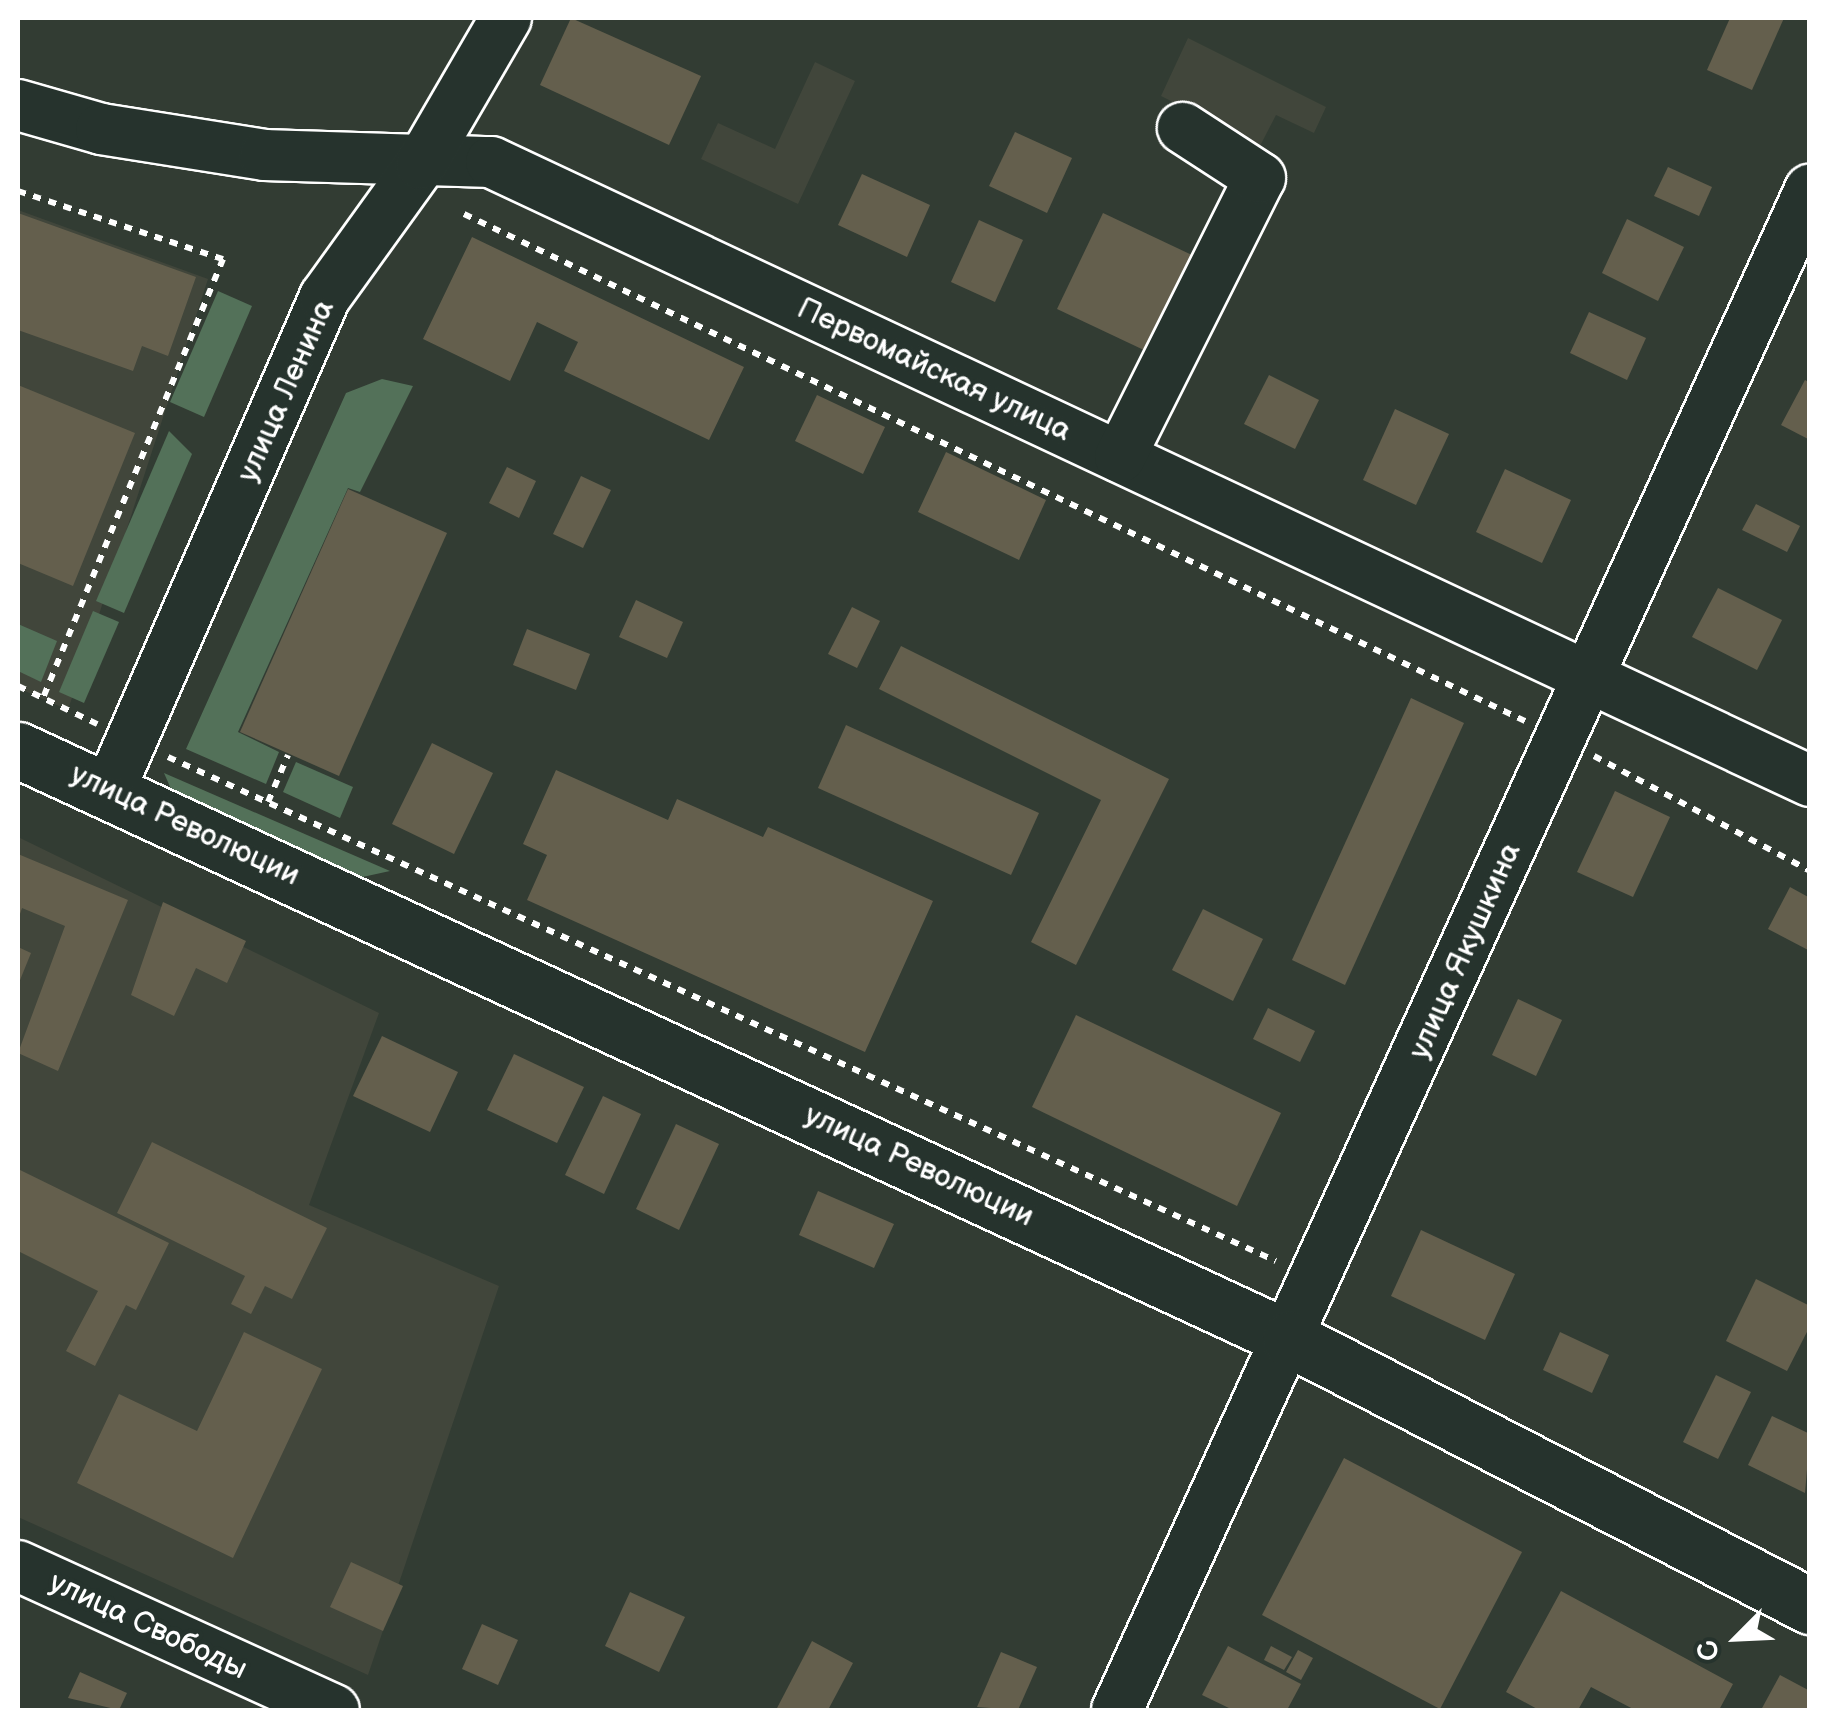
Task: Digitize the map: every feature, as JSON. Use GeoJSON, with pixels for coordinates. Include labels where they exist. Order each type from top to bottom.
{"type":"FeatureCollection","features":[{"type":"Feature","properties":{"kind":"main road","name":"улица Революции"},"geometry":{"type":"LineString","coordinates":[[18,750],[121,765],[1290,1339],[1810,1606]]}},
{"type":"Feature","properties":{"kind":"street","name":"улица Ленина"},"geometry":{"type":"LineString","coordinates":[[121,765],[326,297],[421,164],[506,18]]}},
{"type":"Feature","properties":{"kind":"street","name":"Первомайская улица"},"geometry":{"type":"LineString","coordinates":[[18,105],[101,129],[265,156],[421,164],[490,162],[1589,674],[1810,782]]}},
{"type":"Feature","properties":{"kind":"street"},"geometry":{"type":"LineString","coordinates":[[1120,457],[1260,178],[1183,128]]}},
{"type":"Feature","properties":{"kind":"street","name":"улица Якушкина"},"geometry":{"type":"LineString","coordinates":[[1116,1710],[1318,1280],[1810,190]]}},
{"type":"Feature","properties":{"kind":"street","name":"улица Свободы"},"geometry":{"type":"LineString","coordinates":[[18,1566],[334,1710]]}},
{"type":"Feature","properties":{"kind":"path"},"geometry":{"type":"LineString","coordinates":[[18,191],[223,259],[42,698]]}},
{"type":"Feature","properties":{"kind":"path"},"geometry":{"type":"LineString","coordinates":[[464,214],[1561,738],[1810,871]]}},
{"type":"Feature","properties":{"kind":"path"},"geometry":{"type":"LineString","coordinates":[[18,686],[42,698],[121,765],[268,802],[1318,1280]]}},
{"type":"Feature","properties":{"kind":"path"},"geometry":{"type":"LineString","coordinates":[[268,802],[288,756]]}},
{"type":"Feature","properties":{"kind":"shaded area"},"geometry":{"type":"Polygon","coordinates":[[[1188,38],[1326,107],[1314,133],[1276,115],[1260,146],[1161,96],[1188,38]]]}},
{"type":"Feature","properties":{"kind":"shaded area"},"geometry":{"type":"Polygon","coordinates":[[[815,62],[855,81],[798,204],[701,159],[718,123],[775,149],[815,62]]]}},
{"type":"Feature","properties":{"kind":"shaded area"},"geometry":{"type":"Polygon","coordinates":[[[18,210],[208,279],[68,710],[18,688],[18,210]]]}},
{"type":"Feature","properties":{"kind":"shaded area"},"geometry":{"type":"Polygon","coordinates":[[[18,837],[379,1013],[309,1205],[499,1286],[368,1675],[18,1517],[18,837]]]}},
{"type":"Feature","properties":{"kind":"green space"},"geometry":{"type":"Polygon","coordinates":[[[218,291],[252,306],[204,417],[170,402],[218,291]]]}},
{"type":"Feature","properties":{"kind":"green space"},"geometry":{"type":"Polygon","coordinates":[[[382,379],[413,386],[360,492],[348,488],[238,732],[279,752],[266,784],[186,749],[346,393],[382,379]]]}},
{"type":"Feature","properties":{"kind":"green space"},"geometry":{"type":"Polygon","coordinates":[[[169,431],[192,454],[124,613],[96,601],[169,431]]]}},
{"type":"Feature","properties":{"kind":"green space"},"geometry":{"type":"Polygon","coordinates":[[[93,611],[119,622],[84,703],[59,692],[93,611]]]}},
{"type":"Feature","properties":{"kind":"green space"},"geometry":{"type":"Polygon","coordinates":[[[18,624],[57,641],[41,682],[18,671],[18,624]]]}},
{"type":"Feature","properties":{"kind":"green space"},"geometry":{"type":"Polygon","coordinates":[[[296,762],[353,787],[340,818],[283,792],[296,762]]]}},
{"type":"Feature","properties":{"kind":"green space"},"geometry":{"type":"Polygon","coordinates":[[[164,773],[390,871],[358,878],[174,796],[164,773]]]}},
{"type":"Feature","properties":{"kind":"building"},"geometry":{"type":"Polygon","coordinates":[[[571,18],[701,76],[669,145],[540,85],[571,18]]]}},
{"type":"Feature","properties":{"kind":"building"},"geometry":{"type":"Polygon","coordinates":[[[1730,18],[1784,18],[1752,90],[1707,70],[1730,18]]]}},
{"type":"Feature","properties":{"kind":"building"},"geometry":{"type":"Polygon","coordinates":[[[1015,132],[1072,158],[1047,213],[989,186],[1015,132]]]}},
{"type":"Feature","properties":{"kind":"building"},"geometry":{"type":"Polygon","coordinates":[[[1668,167],[1712,187],[1699,216],[1654,196],[1668,167]]]}},
{"type":"Feature","properties":{"kind":"building"},"geometry":{"type":"Polygon","coordinates":[[[862,174],[930,205],[907,257],[838,225],[862,174]]]}},
{"type":"Feature","properties":{"kind":"building"},"geometry":{"type":"Polygon","coordinates":[[[18,213],[196,277],[168,356],[142,346],[133,371],[18,330],[18,213]]]}},
{"type":"Feature","properties":{"kind":"building"},"geometry":{"type":"Polygon","coordinates":[[[1103,213],[1211,264],[1165,360],[1057,309],[1103,213]]]}},
{"type":"Feature","properties":{"kind":"building"},"geometry":{"type":"Polygon","coordinates":[[[1627,219],[1684,247],[1658,301],[1602,273],[1627,219]]]}},
{"type":"Feature","properties":{"kind":"building"},"geometry":{"type":"Polygon","coordinates":[[[979,220],[1023,240],[995,302],[951,282],[979,220]]]}},
{"type":"Feature","properties":{"kind":"building"},"geometry":{"type":"Polygon","coordinates":[[[472,237],[744,367],[709,440],[564,371],[578,342],[537,322],[510,381],[423,339],[472,237]]]}},
{"type":"Feature","properties":{"kind":"building"},"geometry":{"type":"Polygon","coordinates":[[[1589,312],[1646,338],[1627,380],[1570,353],[1589,312]]]}},
{"type":"Feature","properties":{"kind":"building"},"geometry":{"type":"Polygon","coordinates":[[[1269,375],[1319,400],[1295,449],[1244,424],[1269,375]]]}},
{"type":"Feature","properties":{"kind":"building"},"geometry":{"type":"Polygon","coordinates":[[[1805,380],[1810,383],[1810,440],[1781,425],[1805,380]]]}},
{"type":"Feature","properties":{"kind":"building"},"geometry":{"type":"Polygon","coordinates":[[[18,385],[135,433],[73,586],[18,563],[18,385]]]}},
{"type":"Feature","properties":{"kind":"building"},"geometry":{"type":"Polygon","coordinates":[[[817,395],[885,427],[863,474],[795,441],[817,395]]]}},
{"type":"Feature","properties":{"kind":"building"},"geometry":{"type":"Polygon","coordinates":[[[1395,409],[1449,434],[1416,505],[1363,480],[1395,409]]]}},
{"type":"Feature","properties":{"kind":"building"},"geometry":{"type":"Polygon","coordinates":[[[946,452],[1046,500],[1019,560],[918,512],[946,452]]]}},
{"type":"Feature","properties":{"kind":"building"},"geometry":{"type":"Polygon","coordinates":[[[507,467],[536,481],[519,518],[489,503],[507,467]]]}},
{"type":"Feature","properties":{"kind":"building"},"geometry":{"type":"Polygon","coordinates":[[[1505,469],[1571,500],[1542,563],[1476,532],[1505,469]]]}},
{"type":"Feature","properties":{"kind":"building"},"geometry":{"type":"Polygon","coordinates":[[[581,476],[611,490],[583,548],[553,534],[581,476]]]}},
{"type":"Feature","properties":{"kind":"building"},"geometry":{"type":"Polygon","coordinates":[[[348,489],[447,533],[339,776],[240,732],[348,489]]]}},
{"type":"Feature","properties":{"kind":"building"},"geometry":{"type":"Polygon","coordinates":[[[1756,504],[1800,526],[1787,552],[1742,530],[1756,504]]]}},
{"type":"Feature","properties":{"kind":"building"},"geometry":{"type":"Polygon","coordinates":[[[1718,588],[1782,620],[1757,670],[1692,637],[1718,588]]]}},
{"type":"Feature","properties":{"kind":"building"},"geometry":{"type":"Polygon","coordinates":[[[636,600],[683,622],[667,658],[619,637],[636,600]]]}},
{"type":"Feature","properties":{"kind":"building"},"geometry":{"type":"Polygon","coordinates":[[[852,607],[880,621],[857,668],[828,654],[852,607]]]}},
{"type":"Feature","properties":{"kind":"building"},"geometry":{"type":"Polygon","coordinates":[[[527,629],[590,654],[576,690],[513,665],[527,629]]]}},
{"type":"Feature","properties":{"kind":"building"},"geometry":{"type":"Polygon","coordinates":[[[901,646],[1169,779],[1076,965],[1031,942],[1101,800],[879,689],[901,646]]]}},
{"type":"Feature","properties":{"kind":"building"},"geometry":{"type":"Polygon","coordinates":[[[1411,698],[1464,723],[1345,985],[1292,960],[1411,698]]]}},
{"type":"Feature","properties":{"kind":"building"},"geometry":{"type":"Polygon","coordinates":[[[846,725],[1039,813],[1011,875],[818,788],[846,725]]]}},
{"type":"Feature","properties":{"kind":"building"},"geometry":{"type":"Polygon","coordinates":[[[432,743],[493,773],[454,854],[392,824],[432,743]]]}},
{"type":"Feature","properties":{"kind":"building"},"geometry":{"type":"Polygon","coordinates":[[[556,770],[668,820],[677,799],[763,837],[768,827],[933,901],[865,1052],[527,900],[547,855],[523,844],[556,770]]]}},
{"type":"Feature","properties":{"kind":"building"},"geometry":{"type":"Polygon","coordinates":[[[1615,791],[1670,817],[1633,897],[1577,872],[1615,791]]]}},
{"type":"Feature","properties":{"kind":"building"},"geometry":{"type":"Polygon","coordinates":[[[18,854],[128,900],[58,1071],[18,1053],[65,926],[22,908],[18,920],[18,854]]]}},
{"type":"Feature","properties":{"kind":"building"},"geometry":{"type":"Polygon","coordinates":[[[1790,887],[1810,898],[1810,951],[1768,929],[1790,887]]]}},
{"type":"Feature","properties":{"kind":"building"},"geometry":{"type":"Polygon","coordinates":[[[163,902],[246,941],[227,983],[196,968],[174,1016],[131,995],[163,902]]]}},
{"type":"Feature","properties":{"kind":"building"},"geometry":{"type":"Polygon","coordinates":[[[1203,909],[1263,939],[1233,1001],[1172,970],[1203,909]]]}},
{"type":"Feature","properties":{"kind":"building"},"geometry":{"type":"Polygon","coordinates":[[[18,947],[31,953],[18,985],[18,947]]]}},
{"type":"Feature","properties":{"kind":"building"},"geometry":{"type":"Polygon","coordinates":[[[1518,999],[1562,1020],[1536,1076],[1492,1055],[1518,999]]]}},
{"type":"Feature","properties":{"kind":"building"},"geometry":{"type":"Polygon","coordinates":[[[1268,1008],[1315,1031],[1300,1062],[1253,1039],[1268,1008]]]}},
{"type":"Feature","properties":{"kind":"building"},"geometry":{"type":"Polygon","coordinates":[[[1076,1015],[1281,1113],[1237,1206],[1032,1107],[1076,1015]]]}},
{"type":"Feature","properties":{"kind":"building"},"geometry":{"type":"Polygon","coordinates":[[[382,1036],[458,1072],[430,1132],[353,1096],[382,1036]]]}},
{"type":"Feature","properties":{"kind":"building"},"geometry":{"type":"Polygon","coordinates":[[[514,1054],[584,1087],[557,1143],[487,1110],[514,1054]]]}},
{"type":"Feature","properties":{"kind":"building"},"geometry":{"type":"Polygon","coordinates":[[[603,1096],[641,1114],[604,1194],[565,1175],[603,1096]]]}},
{"type":"Feature","properties":{"kind":"building"},"geometry":{"type":"Polygon","coordinates":[[[676,1124],[719,1144],[679,1230],[636,1209],[676,1124]]]}},
{"type":"Feature","properties":{"kind":"building"},"geometry":{"type":"Polygon","coordinates":[[[152,1142],[327,1228],[292,1299],[265,1286],[251,1314],[231,1304],[245,1276],[117,1213],[152,1142]]]}},
{"type":"Feature","properties":{"kind":"building"},"geometry":{"type":"Polygon","coordinates":[[[18,1169],[169,1243],[136,1310],[126,1305],[95,1366],[66,1351],[98,1291],[18,1251],[18,1169]]]}},
{"type":"Feature","properties":{"kind":"building"},"geometry":{"type":"Polygon","coordinates":[[[818,1191],[894,1224],[874,1268],[799,1235],[818,1191]]]}},
{"type":"Feature","properties":{"kind":"building"},"geometry":{"type":"Polygon","coordinates":[[[1421,1230],[1515,1274],[1485,1340],[1391,1296],[1421,1230]]]}},
{"type":"Feature","properties":{"kind":"building"},"geometry":{"type":"Polygon","coordinates":[[[1756,1279],[1810,1306],[1810,1326],[1787,1371],[1726,1341],[1756,1279]]]}},
{"type":"Feature","properties":{"kind":"building"},"geometry":{"type":"Polygon","coordinates":[[[244,1332],[322,1369],[233,1558],[77,1483],[119,1394],[197,1431],[244,1332]]]}},
{"type":"Feature","properties":{"kind":"building"},"geometry":{"type":"Polygon","coordinates":[[[1560,1332],[1609,1355],[1592,1393],[1543,1370],[1560,1332]]]}},
{"type":"Feature","properties":{"kind":"building"},"geometry":{"type":"Polygon","coordinates":[[[1716,1375],[1751,1392],[1718,1459],[1683,1442],[1716,1375]]]}},
{"type":"Feature","properties":{"kind":"building"},"geometry":{"type":"Polygon","coordinates":[[[1772,1416],[1810,1434],[1805,1493],[1748,1465],[1772,1416]]]}},
{"type":"Feature","properties":{"kind":"building"},"geometry":{"type":"Polygon","coordinates":[[[1344,1458],[1522,1552],[1440,1709],[1262,1615],[1344,1458]]]}},
{"type":"Feature","properties":{"kind":"building"},"geometry":{"type":"Polygon","coordinates":[[[351,1562],[403,1586],[383,1631],[330,1607],[351,1562]]]}},
{"type":"Feature","properties":{"kind":"building"},"geometry":{"type":"Polygon","coordinates":[[[1561,1591],[1733,1684],[1719,1710],[1635,1710],[1591,1687],[1578,1710],[1539,1710],[1506,1692],[1561,1591]]]}},
{"type":"Feature","properties":{"kind":"building"},"geometry":{"type":"Polygon","coordinates":[[[630,1592],[685,1617],[659,1672],[605,1646],[630,1592]]]}},
{"type":"Feature","properties":{"kind":"building"},"geometry":{"type":"Polygon","coordinates":[[[482,1624],[518,1640],[498,1685],[462,1669],[482,1624]]]}},
{"type":"Feature","properties":{"kind":"building"},"geometry":{"type":"Polygon","coordinates":[[[812,1641],[853,1663],[828,1710],[776,1710],[812,1641]]]}},
{"type":"Feature","properties":{"kind":"building"},"geometry":{"type":"Polygon","coordinates":[[[1228,1646],[1301,1684],[1287,1710],[1233,1710],[1202,1695],[1228,1646]]]}},
{"type":"Feature","properties":{"kind":"building"},"geometry":{"type":"Polygon","coordinates":[[[1271,1646],[1292,1657],[1284,1670],[1264,1660],[1271,1646]]]}},
{"type":"Feature","properties":{"kind":"building"},"geometry":{"type":"Polygon","coordinates":[[[1298,1650],[1313,1658],[1301,1680],[1286,1672],[1298,1650]]]}},
{"type":"Feature","properties":{"kind":"building"},"geometry":{"type":"Polygon","coordinates":[[[1001,1652],[1037,1667],[1018,1710],[977,1707],[1001,1652]]]}},
{"type":"Feature","properties":{"kind":"building"},"geometry":{"type":"Polygon","coordinates":[[[80,1672],[127,1693],[119,1710],[68,1698],[80,1672]]]}},
{"type":"Feature","properties":{"kind":"building"},"geometry":{"type":"Polygon","coordinates":[[[1780,1675],[1810,1691],[1810,1710],[1761,1710],[1780,1675]]]}}]}
